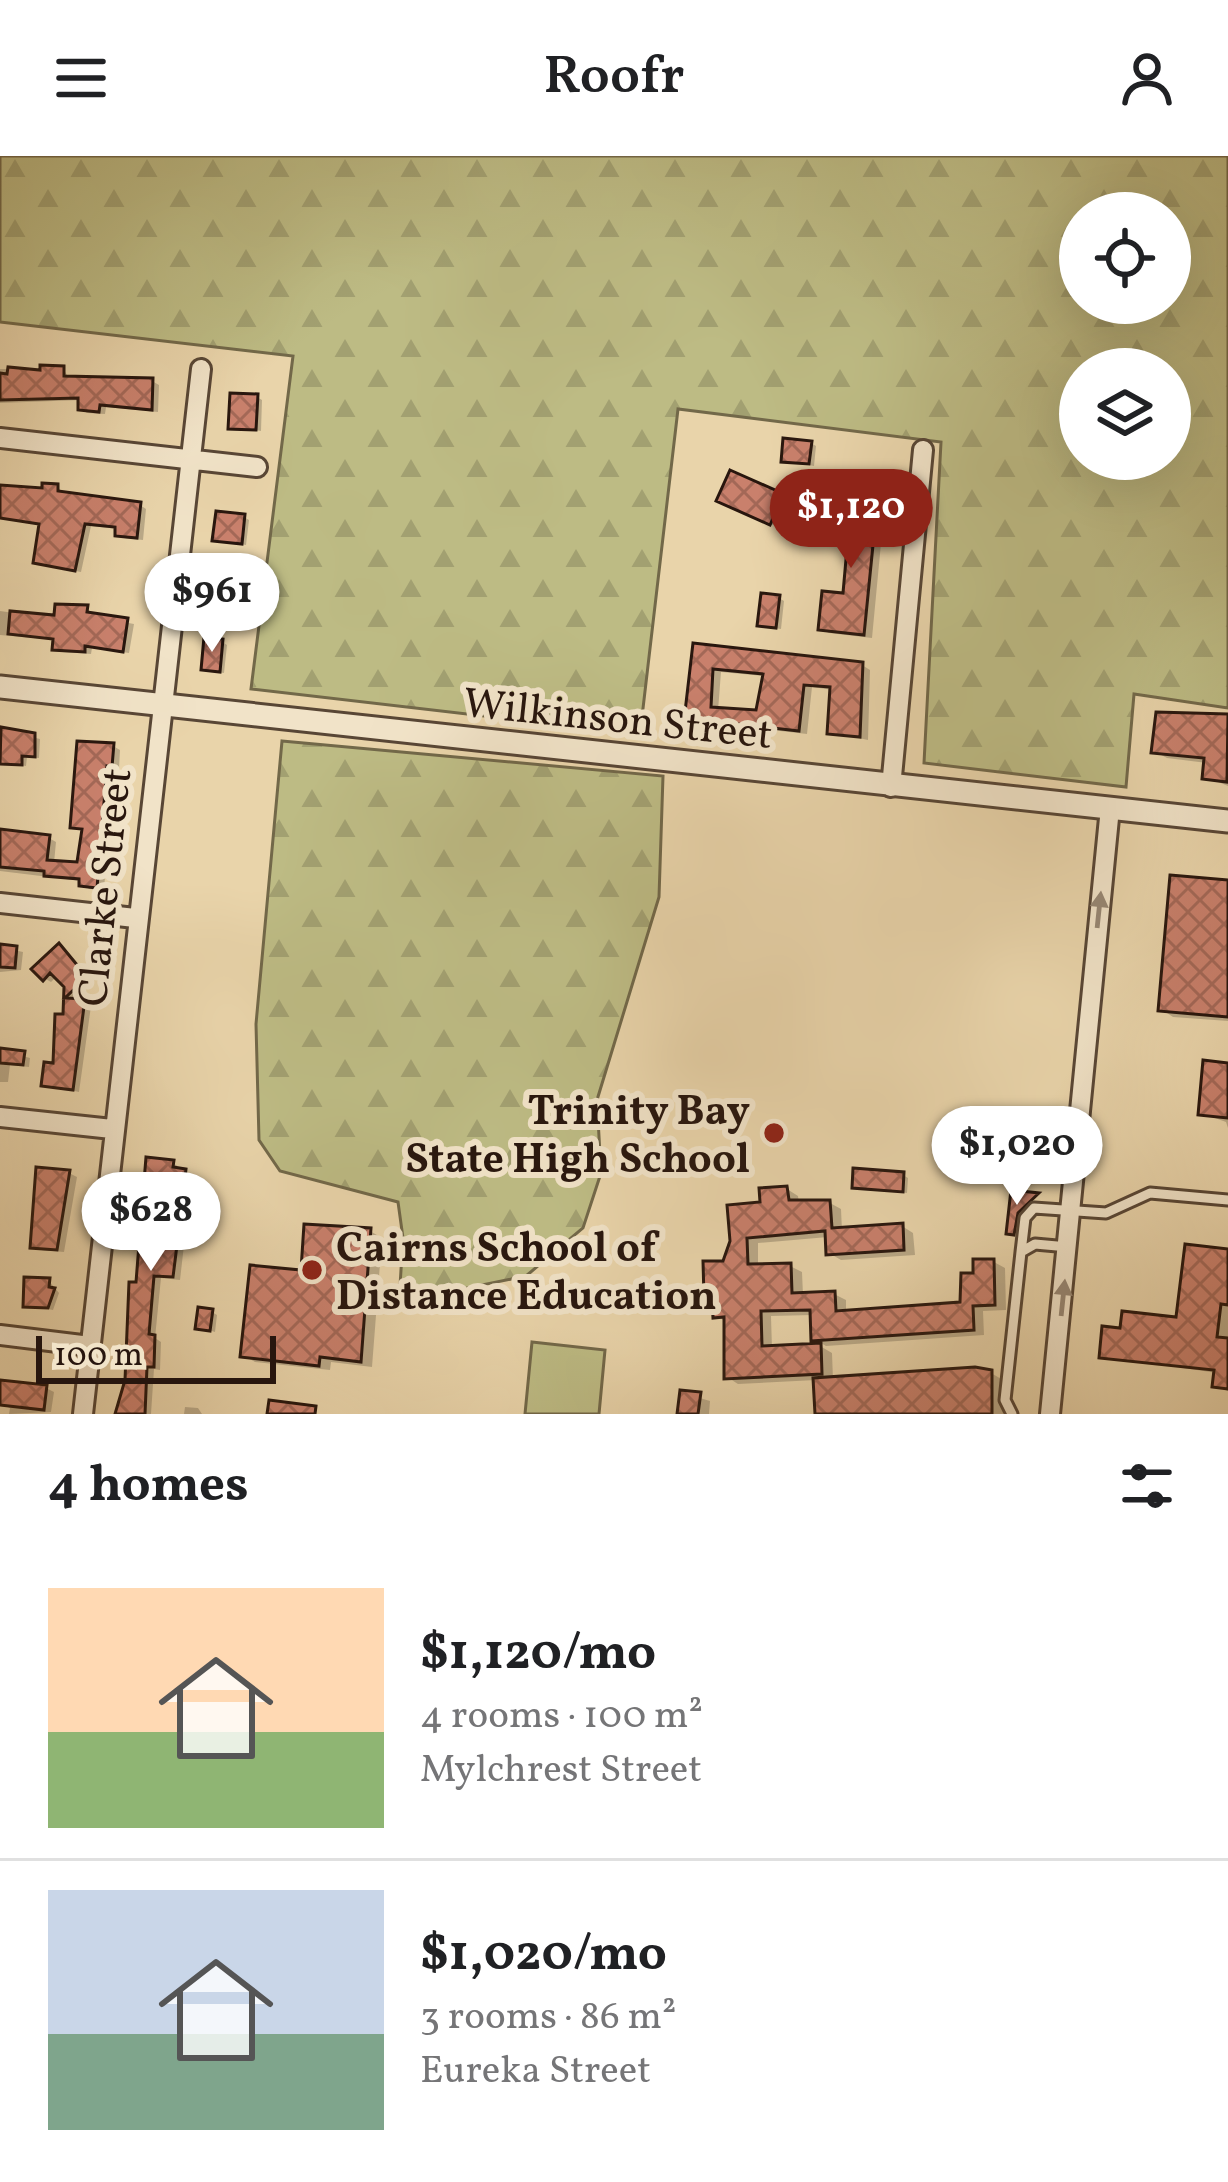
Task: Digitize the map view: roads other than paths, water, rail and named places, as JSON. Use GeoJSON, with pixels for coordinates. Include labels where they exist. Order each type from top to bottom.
{"type":"FeatureCollection","features":[{"type":"Feature","properties":{"kind":"street","name":"Clarke Street"},"geometry":{"type":"LineString","coordinates":[[83,1414],[200,369]]}},
{"type":"Feature","properties":{"kind":"street"},"geometry":{"type":"LineString","coordinates":[[0,438],[257,467]]}},
{"type":"Feature","properties":{"kind":"street"},"geometry":{"type":"LineString","coordinates":[[890,787],[923,450]]}},
{"type":"Feature","properties":{"kind":"street","name":"Wilkinson Street"},"geometry":{"type":"LineString","coordinates":[[0,687],[1228,821]]}},
{"type":"Feature","properties":{"kind":"street"},"geometry":{"type":"LineString","coordinates":[[1050,1414],[1110,808]]}},
{"type":"Feature","properties":{"kind":"street"},"geometry":{"type":"LineString","coordinates":[[0,903],[135,918]]}},
{"type":"Feature","properties":{"kind":"street"},"geometry":{"type":"LineString","coordinates":[[0,1118],[112,1129]]}},
{"type":"Feature","properties":{"kind":"street"},"geometry":{"type":"LineString","coordinates":[[0,1336],[90,1346]]}},
{"type":"Feature","properties":{"kind":"lane"},"geometry":{"type":"LineString","coordinates":[[1012,1414],[1005,1400],[1028,1212],[1040,1206],[1106,1213],[1150,1193],[1228,1200]]}},
{"type":"Feature","properties":{"kind":"lane"},"geometry":{"type":"LineString","coordinates":[[1021,1252],[1035,1244],[1068,1247]]}},
{"type":"Feature","properties":{"kind":"place","name":"Trinity Bay State High School"},"geometry":{"type":"Point","coordinates":[774,1133]}},
{"type":"Feature","properties":{"kind":"place","name":"Cairns School of Distance Education"},"geometry":{"type":"Point","coordinates":[312,1270]}}]}
